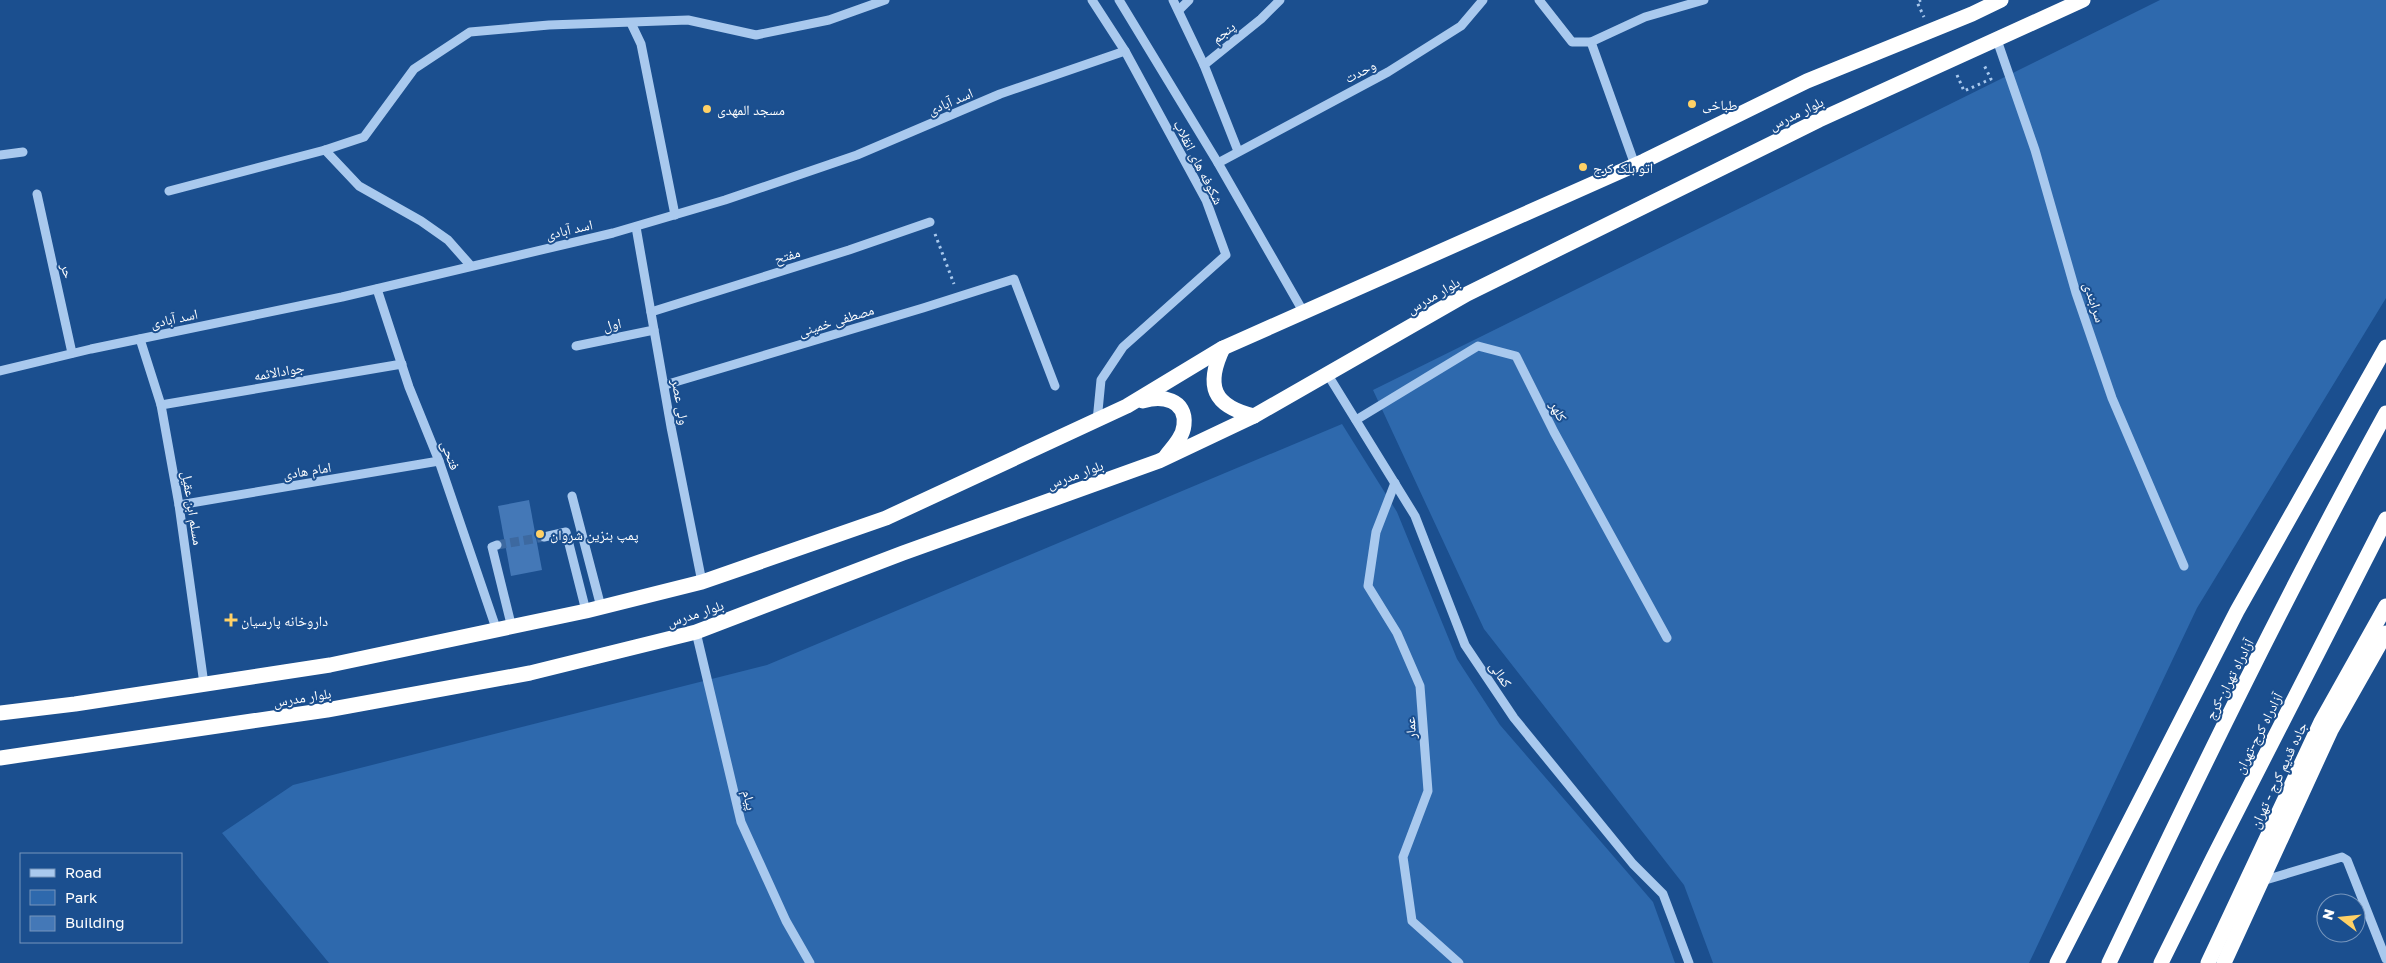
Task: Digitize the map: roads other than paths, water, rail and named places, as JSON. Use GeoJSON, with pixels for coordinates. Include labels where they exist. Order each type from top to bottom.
{"type":"FeatureCollection","features":[{"type":"Feature","properties":{"kind":"highway"},"geometry":{"type":"LineString","coordinates":[[1972,14],[1995,0]]}},
{"type":"Feature","properties":{"kind":"highway"},"geometry":{"type":"LineString","coordinates":[[1972,14],[2001,0]]}},
{"type":"Feature","properties":{"kind":"highway","name":"بلوار مدرس"},"geometry":{"type":"LineString","coordinates":[[0,758],[327,710],[520,675],[696,632],[1164,459],[1254,416],[1467,294],[1819,120],[2083,0]]}},
{"type":"Feature","properties":{"kind":"highway","name":"بلوار مدرس"},"geometry":{"type":"LineString","coordinates":[[0,713],[74,704],[330,665],[586,612],[702,582],[886,518],[1127,406],[1224,348],[1636,165],[1807,82],[1972,14]]}},
{"type":"Feature","properties":{"kind":"highway"},"geometry":{"type":"LineString","coordinates":[[2057,963],[2237,611],[2386,347]]}},
{"type":"Feature","properties":{"kind":"highway"},"geometry":{"type":"LineString","coordinates":[[1224,348],[1215,365],[1214,388],[1224,405],[1236,412],[1254,416]]}},
{"type":"Feature","properties":{"kind":"highway"},"geometry":{"type":"LineString","coordinates":[[1127,406],[1156,397],[1169,398],[1181,411],[1184,425],[1178,441],[1164,459]]}},
{"type":"Feature","properties":{"kind":"highway","name":"آزادراه تهران-کرج"},"geometry":{"type":"LineString","coordinates":[[2108,963],[2202,769],[2347,484],[2386,413]]}},
{"type":"Feature","properties":{"kind":"highway","name":"آزادراه کرج-تهران"},"geometry":{"type":"LineString","coordinates":[[2161,963],[2212,858],[2386,519]]}},
{"type":"Feature","properties":{"kind":"highway","name":"جاده قدیم کرج - تهران"},"geometry":{"type":"LineString","coordinates":[[2208,963],[2321,722],[2386,606]]}},
{"type":"Feature","properties":{"kind":"highway","name":"جاده قدیم کرج - تهران"},"geometry":{"type":"LineString","coordinates":[[2224,963],[2331,730],[2386,633]]}},
{"type":"Feature","properties":{"kind":"street"},"geometry":{"type":"LineString","coordinates":[[169,191],[325,150],[364,137],[414,69],[470,32],[549,25],[688,20],[756,35],[829,20],[885,0]]}},
{"type":"Feature","properties":{"kind":"street","name":"شکوفه های انقلاب"},"geometry":{"type":"LineString","coordinates":[[1092,0],[1125,51],[1206,200],[1226,255],[1123,347],[1101,380],[1097,421]]}},
{"type":"Feature","properties":{"kind":"street","name":"شکوفه های انقلاب"},"geometry":{"type":"LineString","coordinates":[[1119,0],[1218,163],[1304,313]]}},
{"type":"Feature","properties":{"kind":"street"},"geometry":{"type":"LineString","coordinates":[[1173,0],[1204,65],[1238,151]]}},
{"type":"Feature","properties":{"kind":"street"},"geometry":{"type":"LineString","coordinates":[[1179,10],[1189,0]]}},
{"type":"Feature","properties":{"kind":"street","name":"پنجم"},"geometry":{"type":"LineString","coordinates":[[1204,65],[1261,19],[1280,0]]}},
{"type":"Feature","properties":{"kind":"street","name":"وحدت"},"geometry":{"type":"LineString","coordinates":[[1238,151],[1388,72],[1461,26],[1483,0]]}},
{"type":"Feature","properties":{"kind":"street"},"geometry":{"type":"LineString","coordinates":[[1539,0],[1572,42],[1591,42],[1645,18],[1704,0]]}},
{"type":"Feature","properties":{"kind":"street"},"geometry":{"type":"LineString","coordinates":[[631,23],[641,44],[675,215]]}},
{"type":"Feature","properties":{"kind":"street","name":"سرابندی"},"geometry":{"type":"LineString","coordinates":[[1997,40],[2035,150],[2076,292],[2112,398],[2184,566]]}},
{"type":"Feature","properties":{"kind":"street"},"geometry":{"type":"LineString","coordinates":[[1591,42],[1636,165]]}},
{"type":"Feature","properties":{"kind":"street","name":"اسد آبادی"},"geometry":{"type":"LineString","coordinates":[[0,371],[72,353],[377,289],[675,215],[857,155],[1000,94],[1125,51]]}},
{"type":"Feature","properties":{"kind":"street"},"geometry":{"type":"LineString","coordinates":[[325,150],[359,186],[421,221],[448,240],[471,266]]}},
{"type":"Feature","properties":{"kind":"street","name":"شکوفه های انقلاب"},"geometry":{"type":"LineString","coordinates":[[1218,163],[1238,151]]}},
{"type":"Feature","properties":{"kind":"street"},"geometry":{"type":"LineString","coordinates":[[0,155],[23,152]]}},
{"type":"Feature","properties":{"kind":"street","name":"حر"},"geometry":{"type":"LineString","coordinates":[[37,194],[72,353]]}},
{"type":"Feature","properties":{"kind":"street","name":"مفتح"},"geometry":{"type":"LineString","coordinates":[[651,312],[849,250],[930,222]]}},
{"type":"Feature","properties":{"kind":"street","name":"ولی عصر"},"geometry":{"type":"LineString","coordinates":[[636,226],[702,582]]}},
{"type":"Feature","properties":{"kind":"street","name":"مصطفی خمینی"},"geometry":{"type":"LineString","coordinates":[[665,385],[1014,279],[1055,386]]}},
{"type":"Feature","properties":{"kind":"street","name":"فتحی"},"geometry":{"type":"LineString","coordinates":[[377,289],[497,631]]}},
{"type":"Feature","properties":{"kind":"street","name":"اول"},"geometry":{"type":"LineString","coordinates":[[576,346],[654,330]]}},
{"type":"Feature","properties":{"kind":"street","name":"مسلم ابن عقیل"},"geometry":{"type":"LineString","coordinates":[[140,339],[161,405],[179,505],[204,684]]}},
{"type":"Feature","properties":{"kind":"street","name":"کلهر"},"geometry":{"type":"LineString","coordinates":[[1356,420],[1478,346],[1516,356],[1554,432],[1667,638]]}},
{"type":"Feature","properties":{"kind":"street","name":"جوادالائمه"},"geometry":{"type":"LineString","coordinates":[[161,405],[402,364]]}},
{"type":"Feature","properties":{"kind":"street","name":"کمالی"},"geometry":{"type":"LineString","coordinates":[[1328,375],[1415,516],[1465,646],[1514,718],[1633,864],[1664,894],[1689,963]]}},
{"type":"Feature","properties":{"kind":"street","name":"امام هادی"},"geometry":{"type":"LineString","coordinates":[[179,505],[439,462]]}},
{"type":"Feature","properties":{"kind":"street","name":"عمار"},"geometry":{"type":"LineString","coordinates":[[1395,483],[1376,532],[1368,586],[1397,633],[1420,686],[1428,791],[1403,857],[1412,921],[1459,963]]}},
{"type":"Feature","properties":{"kind":"street"},"geometry":{"type":"LineString","coordinates":[[572,496],[601,607]]}},
{"type":"Feature","properties":{"kind":"street"},"geometry":{"type":"LineString","coordinates":[[544,537],[566,532],[586,612]]}},
{"type":"Feature","properties":{"kind":"street"},"geometry":{"type":"LineString","coordinates":[[497,546],[492,546],[512,628]]}},
{"type":"Feature","properties":{"kind":"street","name":"پیام"},"geometry":{"type":"LineString","coordinates":[[696,632],[741,822],[786,921],[810,963]]}},
{"type":"Feature","properties":{"kind":"street"},"geometry":{"type":"LineString","coordinates":[[2261,881],[2342,857],[2347,860],[2386,959]]}},
{"type":"Feature","properties":{"kind":"tunnel"},"geometry":{"type":"LineString","coordinates":[[497,545],[544,537]]}},
{"type":"Feature","properties":{"kind":"place","name":"طباخی"},"geometry":{"type":"Point","coordinates":[1692,104]}},
{"type":"Feature","properties":{"kind":"place","name":"مسجد المهدی"},"geometry":{"type":"Point","coordinates":[707,109]}},
{"type":"Feature","properties":{"kind":"place","name":"اتو بلک کرج"},"geometry":{"type":"Point","coordinates":[1583,167]}},
{"type":"Feature","properties":{"kind":"place","name":"پمپ بنزین شروان"},"geometry":{"type":"Point","coordinates":[540,534]}},
{"type":"Feature","properties":{"kind":"place","name":"داروخانه پارسیان"},"geometry":{"type":"Point","coordinates":[231,620]}}]}
